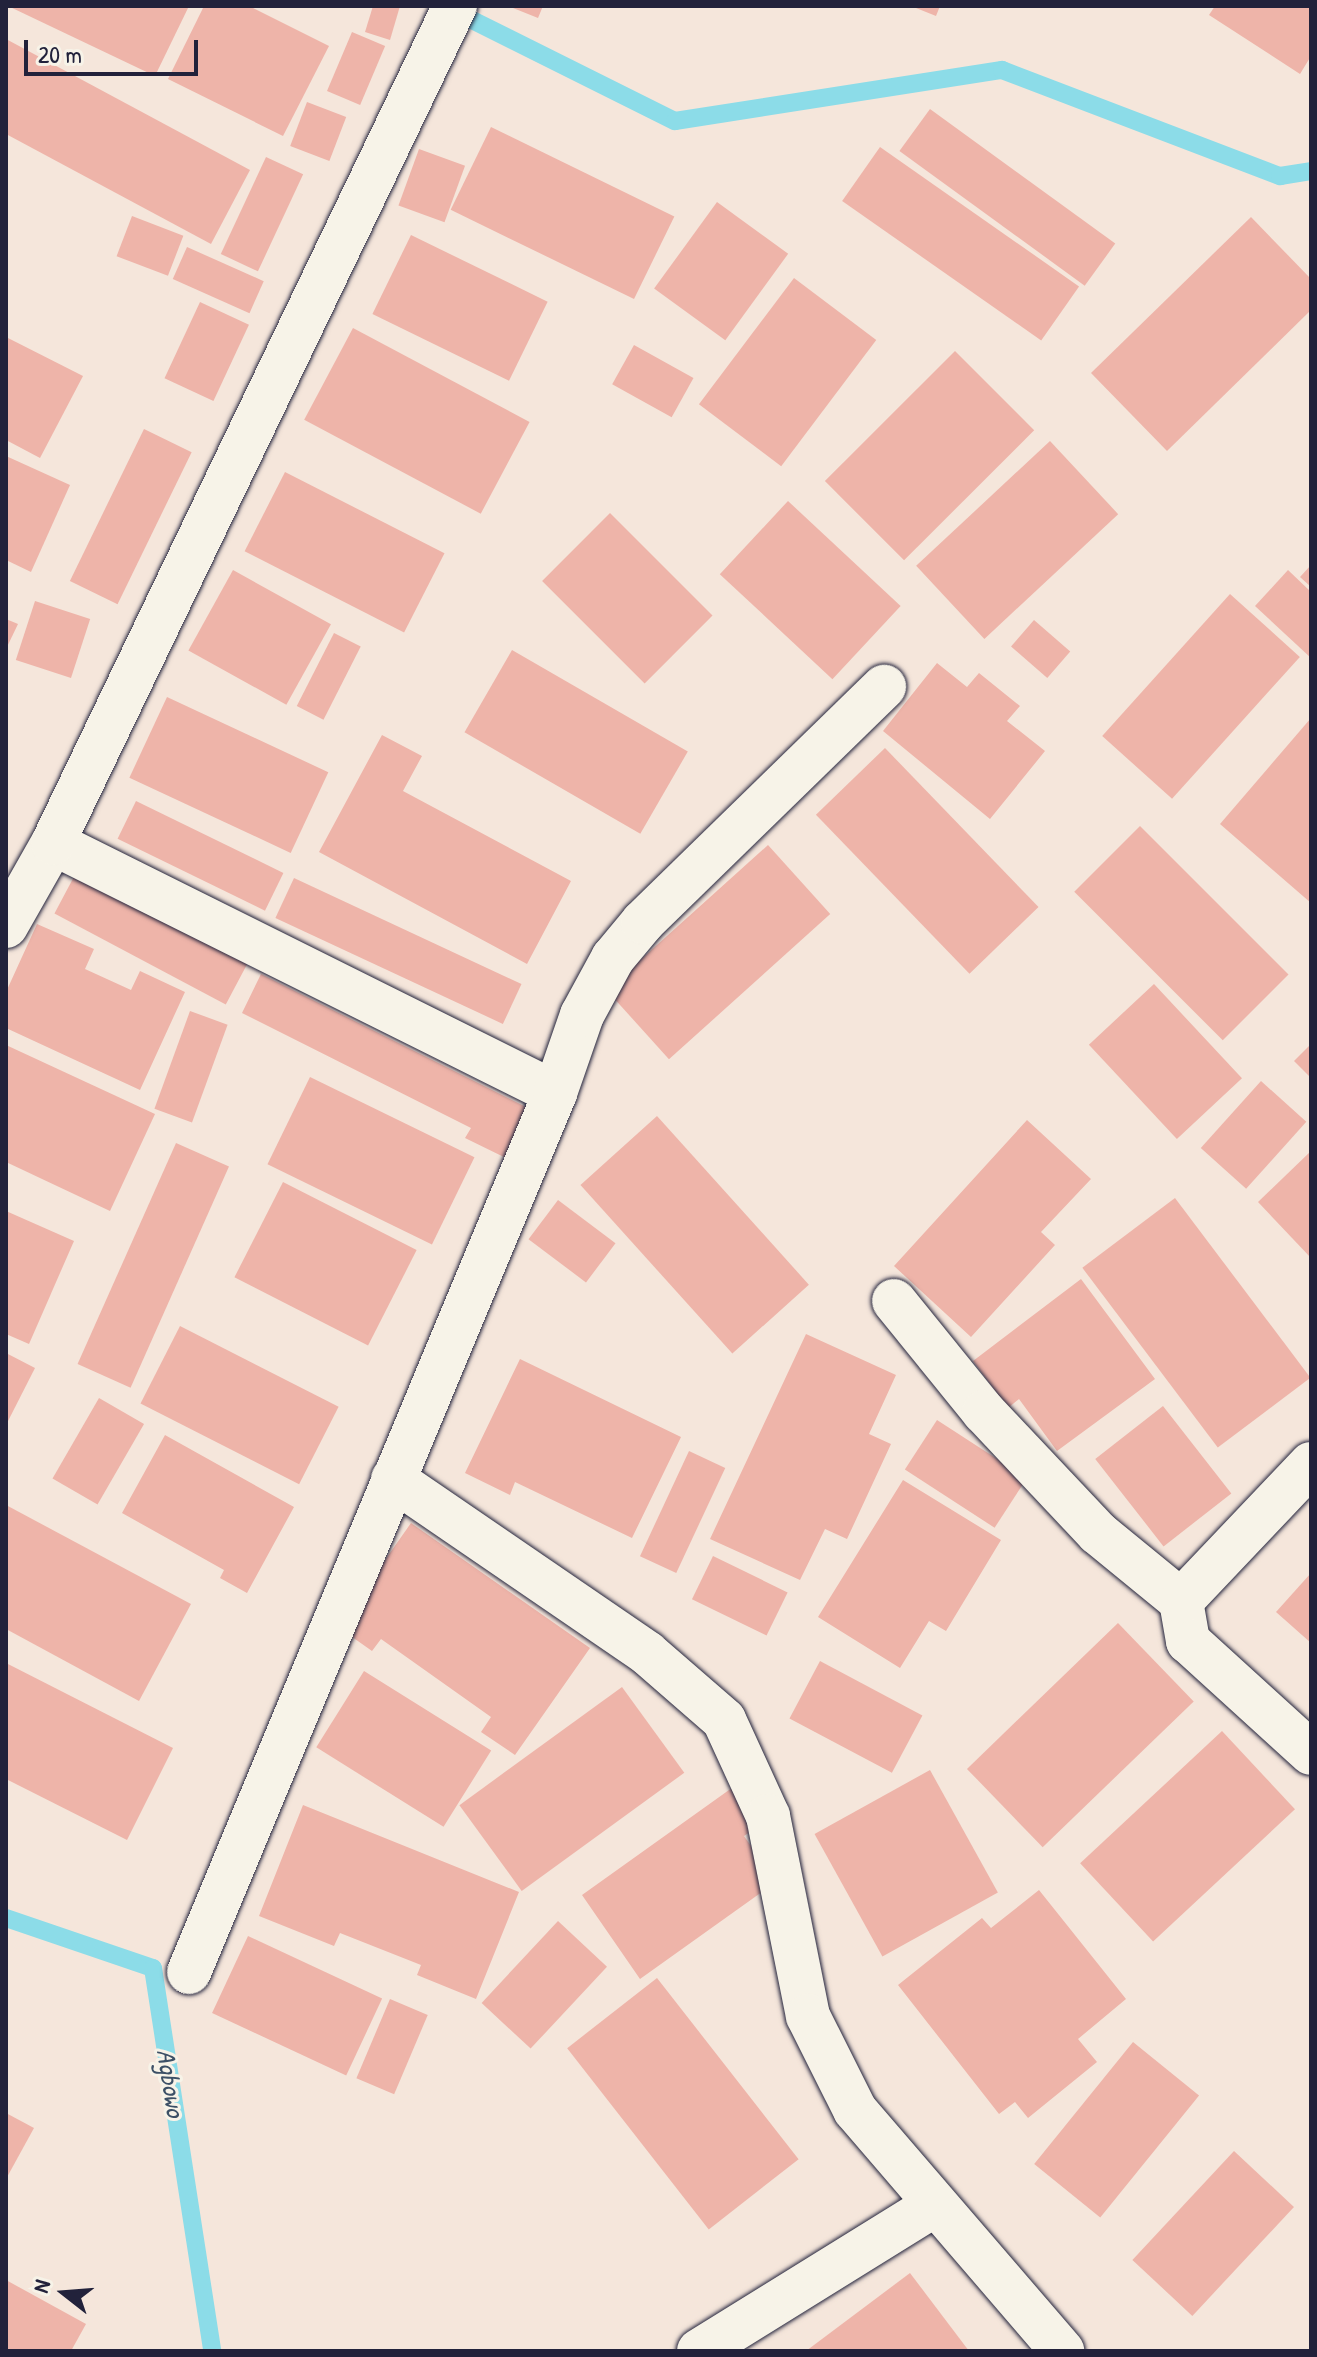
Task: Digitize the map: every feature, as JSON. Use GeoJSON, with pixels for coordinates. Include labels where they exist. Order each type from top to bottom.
{"type":"FeatureCollection","features":[{"type":"Feature","properties":{"kind":"street"},"geometry":{"type":"LineString","coordinates":[[6,926],[53,843],[455,6]]}},
{"type":"Feature","properties":{"kind":"street"},"geometry":{"type":"LineString","coordinates":[[189,1972],[555,1093],[582,1015],[613,958],[643,922],[884,687]]}},
{"type":"Feature","properties":{"kind":"street"},"geometry":{"type":"LineString","coordinates":[[53,843],[555,1093]]}},
{"type":"Feature","properties":{"kind":"street"},"geometry":{"type":"LineString","coordinates":[[894,1301],[984,1412],[1098,1533],[1181,1601],[1188,1641],[1311,1753]]}},
{"type":"Feature","properties":{"kind":"street"},"geometry":{"type":"LineString","coordinates":[[1181,1601],[1311,1464]]}},
{"type":"Feature","properties":{"kind":"street"},"geometry":{"type":"LineString","coordinates":[[393,1479],[647,1653],[724,1720],[768,1816],[808,2016],[855,2110],[933,2206],[1062,2351]]}},
{"type":"Feature","properties":{"kind":"street"},"geometry":{"type":"LineString","coordinates":[[699,2351],[933,2206]]}},
{"type":"Feature","properties":{"kind":"building"},"geometry":{"type":"Polygon","coordinates":[[[8,6],[189,6],[155,76],[8,6]]]}},
{"type":"Feature","properties":{"kind":"building"},"geometry":{"type":"Polygon","coordinates":[[[204,6],[249,6],[329,46],[283,136],[168,79],[204,6]]]}},
{"type":"Feature","properties":{"kind":"building"},"geometry":{"type":"Polygon","coordinates":[[[373,6],[400,6],[390,40],[365,32],[373,6]]]}},
{"type":"Feature","properties":{"kind":"building"},"geometry":{"type":"Polygon","coordinates":[[[508,6],[543,6],[538,18],[508,6]]]}},
{"type":"Feature","properties":{"kind":"building"},"geometry":{"type":"Polygon","coordinates":[[[911,6],[940,6],[936,16],[911,6]]]}},
{"type":"Feature","properties":{"kind":"building"},"geometry":{"type":"Polygon","coordinates":[[[1215,6],[1311,6],[1311,56],[1300,74],[1209,15],[1215,6]]]}},
{"type":"Feature","properties":{"kind":"building"},"geometry":{"type":"Polygon","coordinates":[[[352,32],[385,46],[360,105],[327,91],[352,32]]]}},
{"type":"Feature","properties":{"kind":"building"},"geometry":{"type":"Polygon","coordinates":[[[6,39],[250,170],[211,244],[6,134],[6,39]]]}},
{"type":"Feature","properties":{"kind":"building"},"geometry":{"type":"Polygon","coordinates":[[[307,102],[346,117],[329,161],[290,146],[307,102]]]}},
{"type":"Feature","properties":{"kind":"building"},"geometry":{"type":"Polygon","coordinates":[[[930,109],[1115,244],[1085,286],[899,151],[930,109]]]}},
{"type":"Feature","properties":{"kind":"building"},"geometry":{"type":"Polygon","coordinates":[[[491,127],[674,216],[634,299],[451,210],[491,127]]]}},
{"type":"Feature","properties":{"kind":"building"},"geometry":{"type":"Polygon","coordinates":[[[880,147],[1079,286],[1041,340],[842,201],[880,147]]]}},
{"type":"Feature","properties":{"kind":"building"},"geometry":{"type":"Polygon","coordinates":[[[419,149],[465,166],[445,222],[398,205],[419,149]]]}},
{"type":"Feature","properties":{"kind":"building"},"geometry":{"type":"Polygon","coordinates":[[[266,157],[303,174],[258,271],[221,254],[266,157]]]}},
{"type":"Feature","properties":{"kind":"building"},"geometry":{"type":"Polygon","coordinates":[[[717,202],[788,254],[725,340],[654,289],[717,202]]]}},
{"type":"Feature","properties":{"kind":"building"},"geometry":{"type":"Polygon","coordinates":[[[132,216],[183,236],[168,276],[117,256],[132,216]]]}},
{"type":"Feature","properties":{"kind":"building"},"geometry":{"type":"Polygon","coordinates":[[[1251,217],[1311,279],[1311,310],[1167,451],[1091,373],[1251,217]]]}},
{"type":"Feature","properties":{"kind":"building"},"geometry":{"type":"Polygon","coordinates":[[[411,235],[548,302],[509,381],[372,314],[411,235]]]}},
{"type":"Feature","properties":{"kind":"building"},"geometry":{"type":"Polygon","coordinates":[[[187,247],[264,281],[250,313],[173,279],[187,247]]]}},
{"type":"Feature","properties":{"kind":"building"},"geometry":{"type":"Polygon","coordinates":[[[794,278],[876,340],[781,466],[699,404],[794,278]]]}},
{"type":"Feature","properties":{"kind":"building"},"geometry":{"type":"Polygon","coordinates":[[[200,302],[249,325],[213,401],[165,378],[200,302]]]}},
{"type":"Feature","properties":{"kind":"building"},"geometry":{"type":"Polygon","coordinates":[[[353,328],[530,422],[481,514],[304,420],[353,328]]]}},
{"type":"Feature","properties":{"kind":"building"},"geometry":{"type":"Polygon","coordinates":[[[6,337],[83,376],[40,458],[6,440],[6,337]]]}},
{"type":"Feature","properties":{"kind":"building"},"geometry":{"type":"Polygon","coordinates":[[[634,345],[693,378],[672,417],[612,384],[634,345]]]}},
{"type":"Feature","properties":{"kind":"building"},"geometry":{"type":"Polygon","coordinates":[[[955,351],[1034,430],[904,560],[825,481],[955,351]]]}},
{"type":"Feature","properties":{"kind":"building"},"geometry":{"type":"Polygon","coordinates":[[[144,429],[192,452],[118,604],[70,581],[144,429]]]}},
{"type":"Feature","properties":{"kind":"building"},"geometry":{"type":"Polygon","coordinates":[[[1050,441],[1118,514],[984,639],[916,566],[1050,441]]]}},
{"type":"Feature","properties":{"kind":"building"},"geometry":{"type":"Polygon","coordinates":[[[6,456],[70,485],[31,572],[6,560],[6,456]]]}},
{"type":"Feature","properties":{"kind":"building"},"geometry":{"type":"Polygon","coordinates":[[[285,472],[444,553],[404,633],[245,551],[285,472]]]}},
{"type":"Feature","properties":{"kind":"building"},"geometry":{"type":"Polygon","coordinates":[[[788,501],[901,606],[832,679],[720,574],[788,501]]]}},
{"type":"Feature","properties":{"kind":"building"},"geometry":{"type":"Polygon","coordinates":[[[610,513],[713,616],[645,683],[542,581],[610,513]]]}},
{"type":"Feature","properties":{"kind":"building"},"geometry":{"type":"Polygon","coordinates":[[[1311,565],[1311,587],[1300,577],[1311,565]]]}},
{"type":"Feature","properties":{"kind":"building"},"geometry":{"type":"Polygon","coordinates":[[[233,570],[331,624],[286,705],[188,650],[233,570]]]}},
{"type":"Feature","properties":{"kind":"building"},"geometry":{"type":"Polygon","coordinates":[[[1288,570],[1311,592],[1311,658],[1255,606],[1288,570]]]}},
{"type":"Feature","properties":{"kind":"building"},"geometry":{"type":"Polygon","coordinates":[[[1230,594],[1300,657],[1172,799],[1102,736],[1230,594]]]}},
{"type":"Feature","properties":{"kind":"building"},"geometry":{"type":"Polygon","coordinates":[[[35,601],[90,619],[71,678],[16,660],[35,601]]]}},
{"type":"Feature","properties":{"kind":"building"},"geometry":{"type":"Polygon","coordinates":[[[6,619],[18,624],[6,649],[6,619]]]}},
{"type":"Feature","properties":{"kind":"building"},"geometry":{"type":"Polygon","coordinates":[[[1034,620],[1070,651],[1047,678],[1011,646],[1034,620]]]}},
{"type":"Feature","properties":{"kind":"building"},"geometry":{"type":"Polygon","coordinates":[[[334,633],[361,647],[324,720],[297,706],[334,633]]]}},
{"type":"Feature","properties":{"kind":"building"},"geometry":{"type":"Polygon","coordinates":[[[512,650],[688,751],[640,834],[464,732],[512,650]]]}},
{"type":"Feature","properties":{"kind":"building"},"geometry":{"type":"Polygon","coordinates":[[[937,663],[967,687],[979,673],[1020,706],[1007,721],[1045,751],[990,819],[883,731],[937,663]]]}},
{"type":"Feature","properties":{"kind":"building"},"geometry":{"type":"Polygon","coordinates":[[[167,697],[328,772],[291,853],[129,778],[167,697]]]}},
{"type":"Feature","properties":{"kind":"building"},"geometry":{"type":"Polygon","coordinates":[[[1311,718],[1311,903],[1220,824],[1311,718]]]}},
{"type":"Feature","properties":{"kind":"building"},"geometry":{"type":"Polygon","coordinates":[[[382,735],[422,756],[403,791],[571,881],[527,964],[319,852],[382,735]]]}},
{"type":"Feature","properties":{"kind":"building"},"geometry":{"type":"Polygon","coordinates":[[[885,748],[1039,907],[969,974],[816,815],[885,748]]]}},
{"type":"Feature","properties":{"kind":"building"},"geometry":{"type":"Polygon","coordinates":[[[136,801],[283,873],[265,911],[118,839],[136,801]]]}},
{"type":"Feature","properties":{"kind":"building"},"geometry":{"type":"Polygon","coordinates":[[[1140,826],[1288,974],[1223,1040],[1074,892],[1140,826]]]}},
{"type":"Feature","properties":{"kind":"building"},"geometry":{"type":"Polygon","coordinates":[[[768,845],[830,914],[669,1059],[607,990],[768,845]]]}},
{"type":"Feature","properties":{"kind":"building"},"geometry":{"type":"Polygon","coordinates":[[[77,871],[248,962],[226,1004],[54,913],[77,871]]]}},
{"type":"Feature","properties":{"kind":"building"},"geometry":{"type":"Polygon","coordinates":[[[294,878],[521,984],[503,1024],[275,918],[294,878]]]}},
{"type":"Feature","properties":{"kind":"building"},"geometry":{"type":"Polygon","coordinates":[[[37,924],[94,949],[85,969],[131,990],[140,971],[185,992],[140,1090],[6,1028],[6,992],[37,924]]]}},
{"type":"Feature","properties":{"kind":"building"},"geometry":{"type":"Polygon","coordinates":[[[261,974],[538,1113],[514,1162],[465,1138],[471,1128],[242,1013],[261,974]]]}},
{"type":"Feature","properties":{"kind":"building"},"geometry":{"type":"Polygon","coordinates":[[[1154,984],[1242,1078],[1177,1139],[1089,1045],[1154,984]]]}},
{"type":"Feature","properties":{"kind":"building"},"geometry":{"type":"Polygon","coordinates":[[[190,1011],[228,1025],[192,1122],[154,1109],[190,1011]]]}},
{"type":"Feature","properties":{"kind":"building"},"geometry":{"type":"Polygon","coordinates":[[[1311,1044],[1311,1078],[1294,1061],[1311,1044]]]}},
{"type":"Feature","properties":{"kind":"building"},"geometry":{"type":"Polygon","coordinates":[[[6,1045],[155,1114],[110,1211],[6,1162],[6,1045]]]}},
{"type":"Feature","properties":{"kind":"building"},"geometry":{"type":"Polygon","coordinates":[[[310,1077],[474,1157],[432,1244],[267,1164],[310,1077]]]}},
{"type":"Feature","properties":{"kind":"building"},"geometry":{"type":"Polygon","coordinates":[[[1261,1081],[1306,1122],[1246,1189],[1201,1148],[1261,1081]]]}},
{"type":"Feature","properties":{"kind":"building"},"geometry":{"type":"Polygon","coordinates":[[[657,1116],[809,1285],[732,1354],[580,1185],[657,1116]]]}},
{"type":"Feature","properties":{"kind":"building"},"geometry":{"type":"Polygon","coordinates":[[[1027,1120],[1091,1179],[1041,1232],[1055,1245],[971,1337],[894,1266],[1027,1120]]]}},
{"type":"Feature","properties":{"kind":"building"},"geometry":{"type":"Polygon","coordinates":[[[176,1143],[229,1167],[131,1388],[78,1364],[176,1143]]]}},
{"type":"Feature","properties":{"kind":"building"},"geometry":{"type":"Polygon","coordinates":[[[1311,1151],[1311,1258],[1258,1202],[1311,1151]]]}},
{"type":"Feature","properties":{"kind":"building"},"geometry":{"type":"Polygon","coordinates":[[[283,1182],[417,1250],[368,1345],[234,1277],[283,1182]]]}},
{"type":"Feature","properties":{"kind":"building"},"geometry":{"type":"Polygon","coordinates":[[[1175,1198],[1310,1378],[1218,1448],[1082,1268],[1175,1198]]]}},
{"type":"Feature","properties":{"kind":"building"},"geometry":{"type":"Polygon","coordinates":[[[558,1200],[616,1243],[586,1282],[529,1239],[558,1200]]]}},
{"type":"Feature","properties":{"kind":"building"},"geometry":{"type":"Polygon","coordinates":[[[6,1211],[74,1241],[29,1344],[6,1334],[6,1211]]]}},
{"type":"Feature","properties":{"kind":"building"},"geometry":{"type":"Polygon","coordinates":[[[1081,1279],[1155,1379],[1057,1451],[1019,1399],[1008,1408],[973,1361],[1081,1279]]]}},
{"type":"Feature","properties":{"kind":"building"},"geometry":{"type":"Polygon","coordinates":[[[180,1326],[339,1407],[299,1484],[141,1404],[180,1326]]]}},
{"type":"Feature","properties":{"kind":"building"},"geometry":{"type":"Polygon","coordinates":[[[806,1334],[896,1375],[869,1434],[891,1444],[847,1539],[825,1529],[800,1580],[710,1539],[806,1334]]]}},
{"type":"Feature","properties":{"kind":"building"},"geometry":{"type":"Polygon","coordinates":[[[6,1353],[35,1368],[6,1425],[6,1353]]]}},
{"type":"Feature","properties":{"kind":"building"},"geometry":{"type":"Polygon","coordinates":[[[520,1359],[681,1437],[632,1538],[515,1482],[510,1495],[465,1473],[520,1359]]]}},
{"type":"Feature","properties":{"kind":"building"},"geometry":{"type":"Polygon","coordinates":[[[99,1398],[144,1424],[98,1505],[52,1479],[99,1398]]]}},
{"type":"Feature","properties":{"kind":"building"},"geometry":{"type":"Polygon","coordinates":[[[1163,1406],[1231,1493],[1164,1546],[1095,1459],[1163,1406]]]}},
{"type":"Feature","properties":{"kind":"building"},"geometry":{"type":"Polygon","coordinates":[[[937,1420],[1027,1478],[995,1528],[905,1469],[937,1420]]]}},
{"type":"Feature","properties":{"kind":"building"},"geometry":{"type":"Polygon","coordinates":[[[165,1435],[294,1507],[247,1593],[220,1578],[224,1570],[122,1513],[165,1435]]]}},
{"type":"Feature","properties":{"kind":"building"},"geometry":{"type":"Polygon","coordinates":[[[689,1451],[725,1468],[676,1573],[640,1556],[689,1451]]]}},
{"type":"Feature","properties":{"kind":"building"},"geometry":{"type":"Polygon","coordinates":[[[903,1480],[1001,1540],[946,1631],[929,1621],[900,1668],[818,1617],[903,1480]]]}},
{"type":"Feature","properties":{"kind":"building"},"geometry":{"type":"Polygon","coordinates":[[[6,1505],[191,1604],[139,1701],[6,1629],[6,1505]]]}},
{"type":"Feature","properties":{"kind":"building"},"geometry":{"type":"Polygon","coordinates":[[[411,1523],[590,1648],[515,1755],[481,1732],[491,1717],[381,1639],[372,1651],[338,1627],[411,1523]]]}},
{"type":"Feature","properties":{"kind":"building"},"geometry":{"type":"Polygon","coordinates":[[[713,1556],[788,1592],[767,1636],[692,1599],[713,1556]]]}},
{"type":"Feature","properties":{"kind":"building"},"geometry":{"type":"Polygon","coordinates":[[[1311,1573],[1311,1643],[1276,1612],[1311,1573]]]}},
{"type":"Feature","properties":{"kind":"building"},"geometry":{"type":"Polygon","coordinates":[[[1118,1623],[1194,1701],[1043,1847],[967,1769],[1118,1623]]]}},
{"type":"Feature","properties":{"kind":"building"},"geometry":{"type":"Polygon","coordinates":[[[820,1661],[922,1715],[892,1773],[789,1718],[820,1661]]]}},
{"type":"Feature","properties":{"kind":"building"},"geometry":{"type":"Polygon","coordinates":[[[6,1663],[173,1748],[127,1840],[6,1779],[6,1663]]]}},
{"type":"Feature","properties":{"kind":"building"},"geometry":{"type":"Polygon","coordinates":[[[364,1671],[491,1750],[444,1827],[316,1747],[364,1671]]]}},
{"type":"Feature","properties":{"kind":"building"},"geometry":{"type":"Polygon","coordinates":[[[622,1687],[684,1773],[522,1891],[459,1805],[622,1687]]]}},
{"type":"Feature","properties":{"kind":"building"},"geometry":{"type":"Polygon","coordinates":[[[1222,1731],[1295,1809],[1153,1942],[1080,1863],[1222,1731]]]}},
{"type":"Feature","properties":{"kind":"building"},"geometry":{"type":"Polygon","coordinates":[[[930,1770],[998,1892],[882,1956],[815,1834],[930,1770]]]}},
{"type":"Feature","properties":{"kind":"building"},"geometry":{"type":"Polygon","coordinates":[[[736,1785],[763,1823],[744,1836],[776,1882],[640,1979],[582,1895],[736,1785]]]}},
{"type":"Feature","properties":{"kind":"building"},"geometry":{"type":"Polygon","coordinates":[[[303,1805],[519,1892],[476,1999],[417,1975],[421,1965],[340,1933],[334,1946],[259,1916],[303,1805]]]}},
{"type":"Feature","properties":{"kind":"building"},"geometry":{"type":"Polygon","coordinates":[[[1039,1890],[1126,1999],[1078,2039],[1097,2062],[1028,2118],[1015,2102],[999,2114],[898,1985],[982,1918],[991,1928],[1039,1890]]]}},
{"type":"Feature","properties":{"kind":"building"},"geometry":{"type":"Polygon","coordinates":[[[558,1921],[607,1967],[531,2049],[482,2003],[558,1921]]]}},
{"type":"Feature","properties":{"kind":"building"},"geometry":{"type":"Polygon","coordinates":[[[248,1936],[382,1999],[346,2076],[212,2013],[248,1936]]]}},
{"type":"Feature","properties":{"kind":"building"},"geometry":{"type":"Polygon","coordinates":[[[657,1978],[799,2159],[709,2229],[567,2048],[657,1978]]]}},
{"type":"Feature","properties":{"kind":"building"},"geometry":{"type":"Polygon","coordinates":[[[390,1999],[428,2015],[394,2094],[356,2078],[390,1999]]]}},
{"type":"Feature","properties":{"kind":"building"},"geometry":{"type":"Polygon","coordinates":[[[1133,2042],[1199,2095],[1100,2218],[1034,2164],[1133,2042]]]}},
{"type":"Feature","properties":{"kind":"building"},"geometry":{"type":"Polygon","coordinates":[[[6,2113],[34,2128],[6,2179],[6,2113]]]}},
{"type":"Feature","properties":{"kind":"building"},"geometry":{"type":"Polygon","coordinates":[[[1234,2151],[1294,2207],[1192,2316],[1132,2260],[1234,2151]]]}},
{"type":"Feature","properties":{"kind":"building"},"geometry":{"type":"Polygon","coordinates":[[[910,2273],[969,2351],[806,2351],[910,2273]]]}},
{"type":"Feature","properties":{"kind":"building"},"geometry":{"type":"Polygon","coordinates":[[[6,2280],[86,2324],[71,2351],[6,2351],[6,2280]]]}},
{"type":"Feature","properties":{"kind":"waterway"},"geometry":{"type":"LineString","coordinates":[[452,10],[675,121],[1002,70],[1280,176],[1311,171]]}},
{"type":"Feature","properties":{"kind":"waterway","name":"Agbowo"},"geometry":{"type":"LineString","coordinates":[[6,1918],[153,1968],[212,2351]]}}]}
